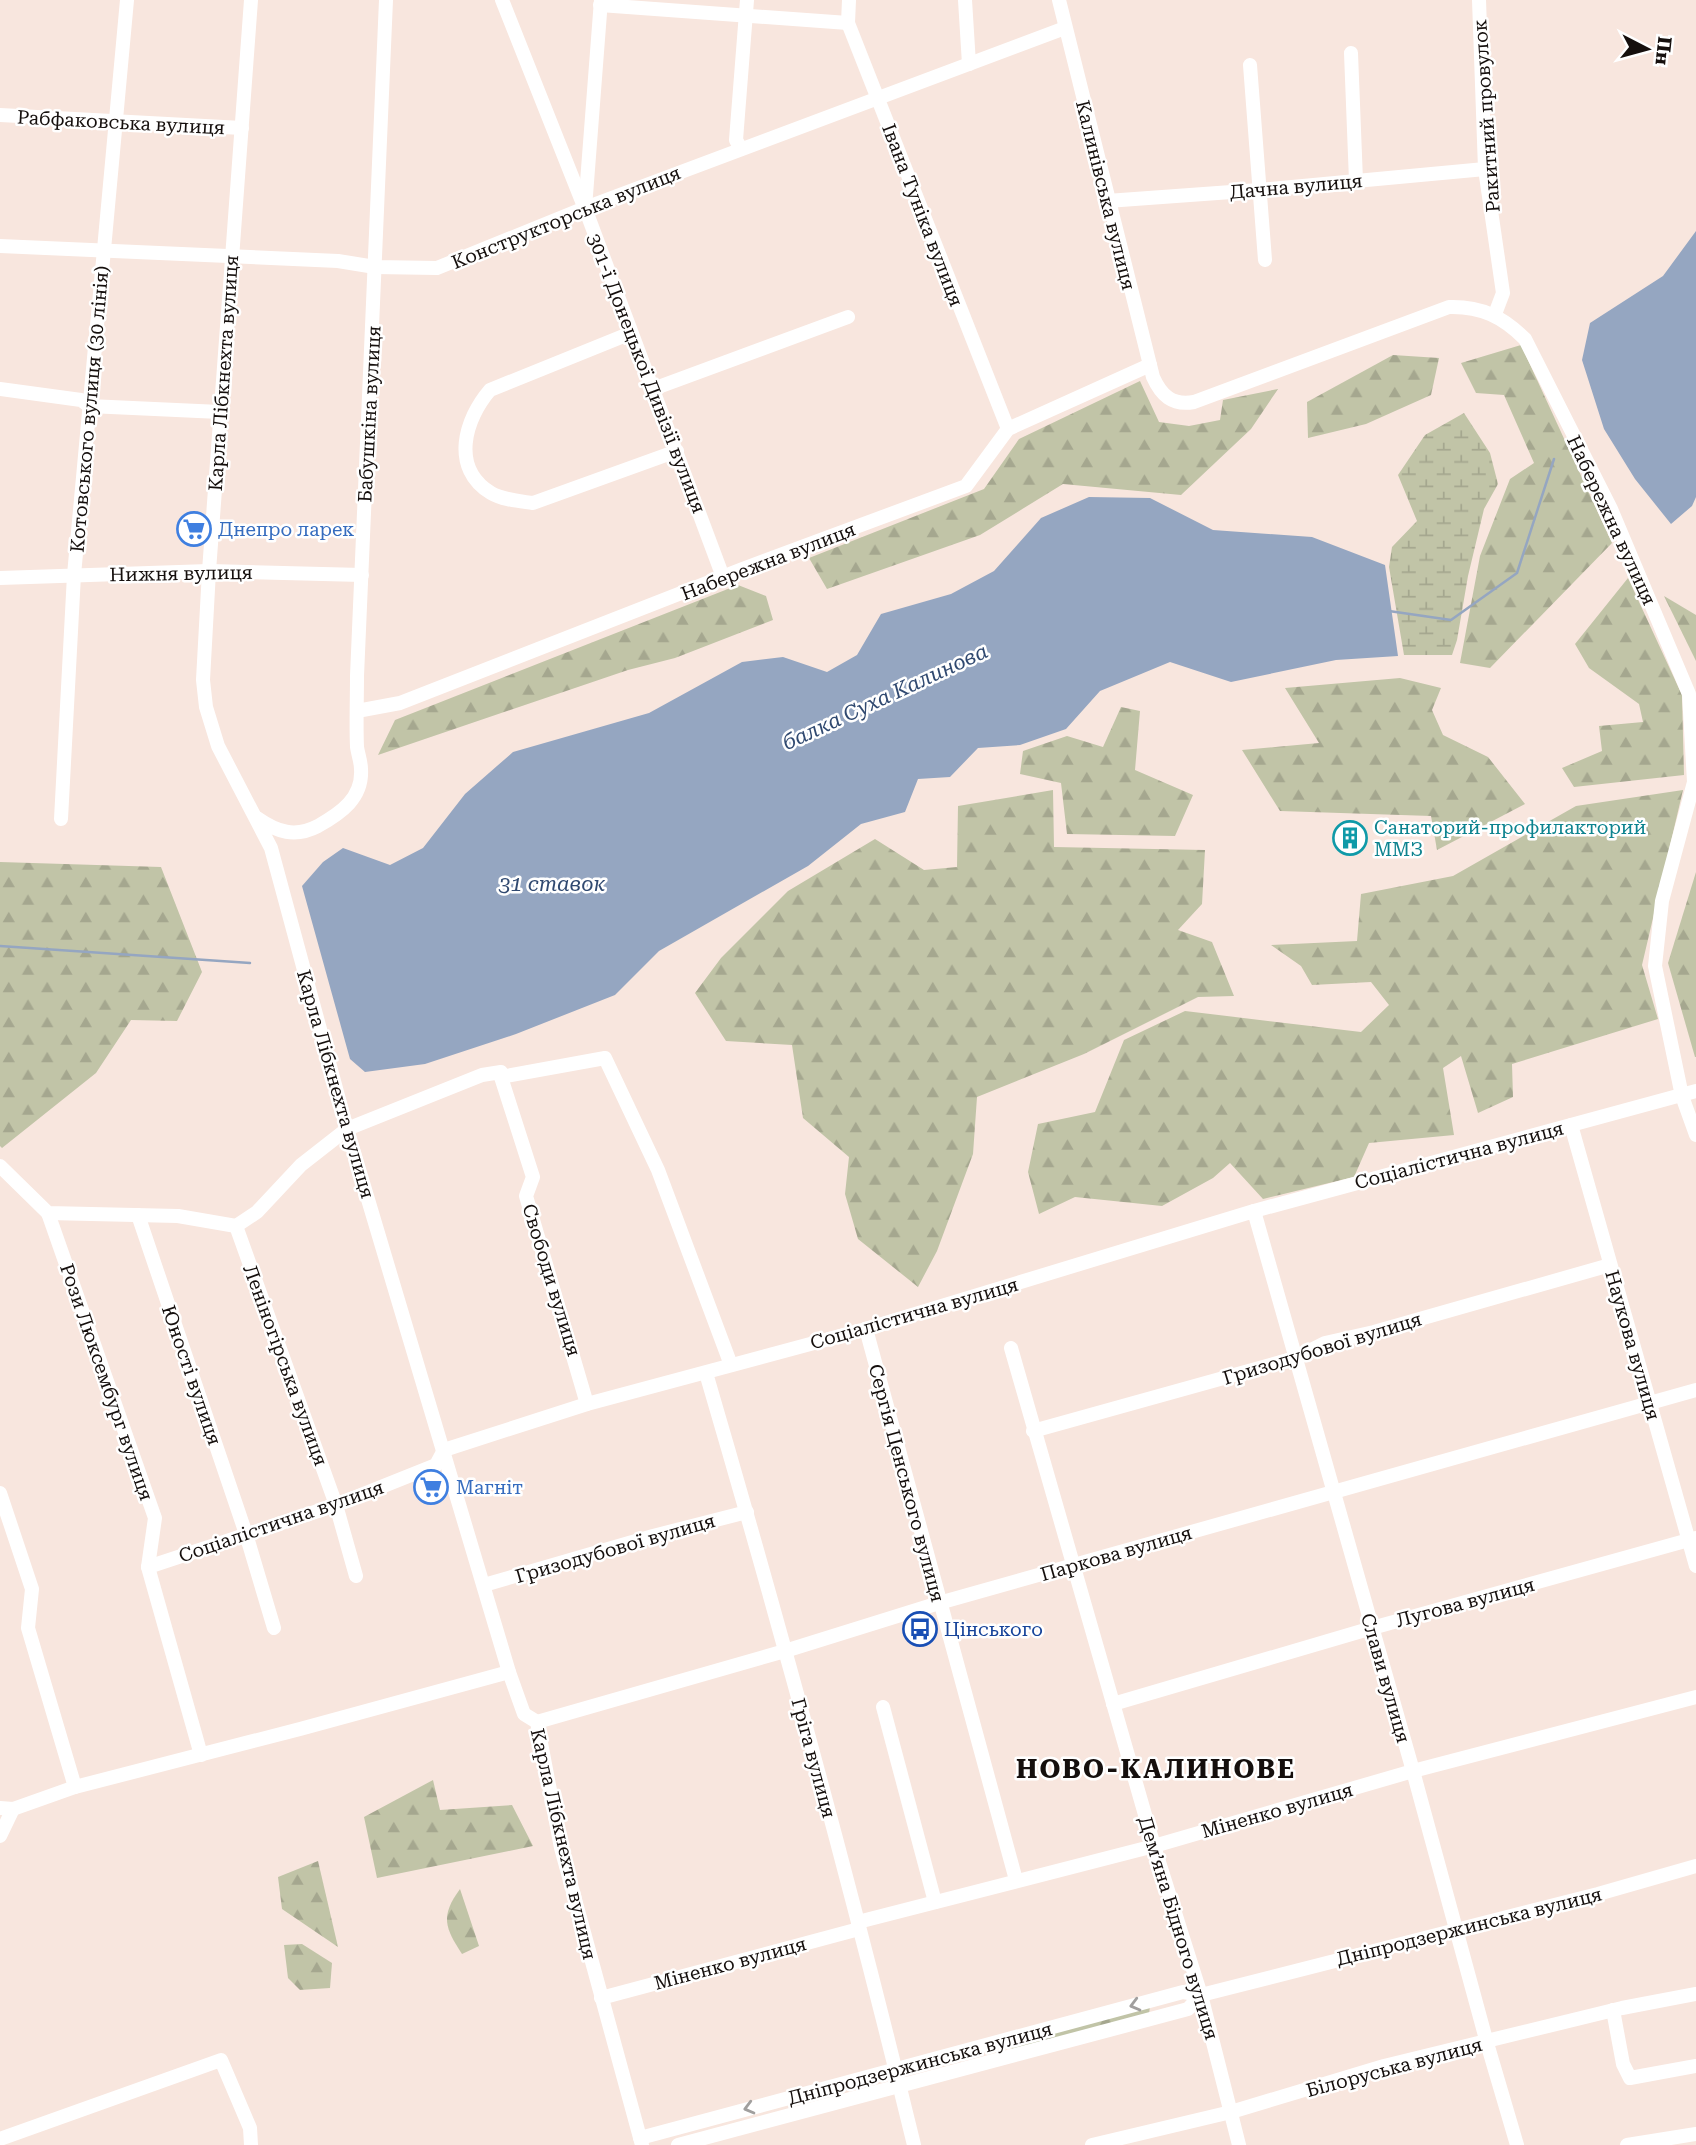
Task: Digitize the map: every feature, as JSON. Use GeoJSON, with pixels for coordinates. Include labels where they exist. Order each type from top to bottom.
{"type":"FeatureCollection","features":[{"type":"Feature","properties":{"kind":"street","name":"Котовського вулиця (30 лiнiя)"},"geometry":{"type":"LineString","coordinates":[[61,819],[74,575],[127,0]]}},
{"type":"Feature","properties":{"kind":"street","name":"Карла Лібкнехта вулиця"},"geometry":{"type":"LineString","coordinates":[[251,0],[209,571],[203,680],[206,707],[218,746],[271,848],[347,1129],[509,1672],[524,1714],[537,1722],[561,1849],[641,2141]]}},
{"type":"Feature","properties":{"kind":"street","name":"Бабушкіна вулиця"},"geometry":{"type":"LineString","coordinates":[[256,817],[274,830],[303,831],[316,827],[351,803],[360,781],[357,711],[386,0]]}},
{"type":"Feature","properties":{"kind":"street"},"geometry":{"type":"LineString","coordinates":[[502,0],[585,208]]}},
{"type":"Feature","properties":{"kind":"street"},"geometry":{"type":"LineString","coordinates":[[741,149],[736,140],[747,0]]}},
{"type":"Feature","properties":{"kind":"street","name":"Івана Туніка вулиця"},"geometry":{"type":"LineString","coordinates":[[849,0],[848,23],[1008,429]]}},
{"type":"Feature","properties":{"kind":"street"},"geometry":{"type":"LineString","coordinates":[[965,0],[970,64]]}},
{"type":"Feature","properties":{"kind":"street","name":"Калинівська вулиця"},"geometry":{"type":"LineString","coordinates":[[1059,0],[1107,201],[1158,388]]}},
{"type":"Feature","properties":{"kind":"street","name":"Ракитний провулок"},"geometry":{"type":"LineString","coordinates":[[1479,0],[1485,169],[1503,293],[1495,314]]}},
{"type":"Feature","properties":{"kind":"street"},"geometry":{"type":"LineString","coordinates":[[601,3],[848,23]]}},
{"type":"Feature","properties":{"kind":"street","name":"301-ї Донецької Дивізії вулиця"},"geometry":{"type":"LineString","coordinates":[[601,3],[585,208],[723,577]]}},
{"type":"Feature","properties":{"kind":"street","name":"Конструкторська вулиця"},"geometry":{"type":"LineString","coordinates":[[0,246],[338,261],[375,267],[437,268],[585,208],[1065,28]]}},
{"type":"Feature","properties":{"kind":"street"},"geometry":{"type":"LineString","coordinates":[[1351,53],[1356,181]]}},
{"type":"Feature","properties":{"kind":"street"},"geometry":{"type":"LineString","coordinates":[[1250,65],[1265,261]]}},
{"type":"Feature","properties":{"kind":"street","name":"Рабфаковська вулиця"},"geometry":{"type":"LineString","coordinates":[[0,115],[242,128]]}},
{"type":"Feature","properties":{"kind":"street","name":"Дачна вулиця"},"geometry":{"type":"LineString","coordinates":[[1107,201],[1485,169]]}},
{"type":"Feature","properties":{"kind":"street","name":"Набережна вулиця"},"geometry":{"type":"LineString","coordinates":[[1158,388],[1163,396],[1170,400],[1194,402],[1438,310],[1458,307],[1495,314],[1511,325],[1525,340],[1611,509],[1689,694],[1694,782],[1662,901],[1655,966],[1689,1094],[1696,1135]]}},
{"type":"Feature","properties":{"kind":"street"},"geometry":{"type":"LineString","coordinates":[[653,389],[848,317]]}},
{"type":"Feature","properties":{"kind":"street"},"geometry":{"type":"LineString","coordinates":[[631,333],[490,390],[477,405],[469,423],[464,444],[466,462],[475,480],[491,493],[533,503],[677,451]]}},
{"type":"Feature","properties":{"kind":"street","name":"Набережна вулиця"},"geometry":{"type":"LineString","coordinates":[[357,711],[400,702],[966,486],[1008,429],[1150,365]]}},
{"type":"Feature","properties":{"kind":"street"},"geometry":{"type":"LineString","coordinates":[[0,389],[81,400],[89,406],[220,412]]}},
{"type":"Feature","properties":{"kind":"street","name":"Нижня вулиця"},"geometry":{"type":"LineString","coordinates":[[0,578],[209,571],[362,575]]}},
{"type":"Feature","properties":{"kind":"street"},"geometry":{"type":"LineString","coordinates":[[0,1166],[48,1213],[178,1216],[236,1226],[257,1212],[301,1165],[347,1129],[482,1075],[501,1072],[501,1077],[605,1058],[658,1170],[731,1366]]}},
{"type":"Feature","properties":{"kind":"street","name":"Свободи вулиця"},"geometry":{"type":"LineString","coordinates":[[501,1077],[533,1177],[526,1196],[587,1404]]}},
{"type":"Feature","properties":{"kind":"street","name":"Соціалістична вулиця"},"geometry":{"type":"LineString","coordinates":[[148,1567],[335,1505],[436,1465],[444,1450],[587,1404],[866,1329],[1254,1211],[1628,1108],[1689,1094]]}},
{"type":"Feature","properties":{"kind":"street","name":"Наукова вулиця"},"geometry":{"type":"LineString","coordinates":[[1571,1125],[1650,1404],[1692,1539],[1696,1566]]}},
{"type":"Feature","properties":{"kind":"street","name":"Слави вулиця"},"geometry":{"type":"LineString","coordinates":[[1254,1211],[1413,1771],[1486,2043],[1517,2145]]}},
{"type":"Feature","properties":{"kind":"street","name":"Рози Люксембург вулиця"},"geometry":{"type":"LineString","coordinates":[[48,1213],[155,1518],[148,1567],[201,1755]]}},
{"type":"Feature","properties":{"kind":"street","name":"Юності вулиця"},"geometry":{"type":"LineString","coordinates":[[138,1215],[246,1534],[274,1628]]}},
{"type":"Feature","properties":{"kind":"street","name":"Леніногірська вулиця"},"geometry":{"type":"LineString","coordinates":[[236,1226],[335,1505],[356,1576]]}},
{"type":"Feature","properties":{"kind":"street","name":"Гризодубової вулиця"},"geometry":{"type":"LineString","coordinates":[[1033,1430],[1295,1358],[1325,1343],[1374,1332],[1610,1265]]}},
{"type":"Feature","properties":{"kind":"street","name":"Сергія Ценського вулиця"},"geometry":{"type":"LineString","coordinates":[[866,1329],[1016,1880]]}},
{"type":"Feature","properties":{"kind":"street","name":"Дем’яна Бідного вулиця"},"geometry":{"type":"LineString","coordinates":[[1011,1348],[1154,1846],[1201,1995],[1239,2145]]}},
{"type":"Feature","properties":{"kind":"street","name":"Гріга вулиця"},"geometry":{"type":"LineString","coordinates":[[706,1373],[747,1512],[859,1925],[914,2145]]}},
{"type":"Feature","properties":{"kind":"street","name":"Паркова вулиця"},"geometry":{"type":"LineString","coordinates":[[537,1722],[785,1651],[939,1603],[1696,1390]]}},
{"type":"Feature","properties":{"kind":"street"},"geometry":{"type":"LineString","coordinates":[[0,1493],[32,1590],[28,1628],[75,1787]]}},
{"type":"Feature","properties":{"kind":"street","name":"Гризодубової вулиця"},"geometry":{"type":"LineString","coordinates":[[484,1586],[653,1536],[747,1512]]}},
{"type":"Feature","properties":{"kind":"street","name":"Лугова вулиця"},"geometry":{"type":"LineString","coordinates":[[1113,1703],[1692,1539]]}},
{"type":"Feature","properties":{"kind":"street"},"geometry":{"type":"LineString","coordinates":[[0,1836],[7,1808],[75,1787],[509,1672]]}},
{"type":"Feature","properties":{"kind":"street","name":"Міненко вулиця"},"geometry":{"type":"LineString","coordinates":[[601,1998],[935,1902],[1154,1846],[1413,1771],[1696,1697]]}},
{"type":"Feature","properties":{"kind":"street"},"geometry":{"type":"LineString","coordinates":[[883,1707],[935,1902]]}},
{"type":"Feature","properties":{"kind":"street","name":"Дніпродзержинська вулиця"},"geometry":{"type":"LineString","coordinates":[[641,2141],[1183,1992],[1201,1995],[1598,1894],[1696,1866]]}},
{"type":"Feature","properties":{"kind":"street","name":"Білоруська вулиця"},"geometry":{"type":"LineString","coordinates":[[1092,2145],[1231,2112],[1384,2066],[1696,1994]]}},
{"type":"Feature","properties":{"kind":"street","name":"Дніпродзержинська вулиця"},"geometry":{"type":"LineString","coordinates":[[678,2145],[1188,2009],[1201,1995]]}},
{"type":"Feature","properties":{"kind":"street"},"geometry":{"type":"LineString","coordinates":[[1613,2011],[1623,2064],[1630,2078],[1696,2066]]}},
{"type":"Feature","properties":{"kind":"street"},"geometry":{"type":"LineString","coordinates":[[0,2139],[221,2060],[250,2128],[251,2145]]}},
{"type":"Feature","properties":{"kind":"street"},"geometry":{"type":"LineString","coordinates":[[1627,2145],[1696,2134]]}},
{"type":"Feature","properties":{"kind":"green space"},"geometry":{"type":"Polygon","coordinates":[[[1521,345],[1612,543],[1490,668],[1460,663],[1480,556],[1510,479],[1534,463],[1504,395],[1476,393],[1461,363],[1521,345]]]}},
{"type":"Feature","properties":{"kind":"green space"},"geometry":{"type":"Polygon","coordinates":[[[1393,355],[1439,358],[1431,395],[1366,424],[1308,438],[1307,402],[1393,355]]]}},
{"type":"Feature","properties":{"kind":"green space"},"geometry":{"type":"Polygon","coordinates":[[[1140,381],[1159,422],[1189,426],[1220,420],[1223,400],[1278,389],[1251,429],[1181,495],[1063,484],[980,535],[827,589],[809,558],[984,489],[1019,439],[1140,381]]]}},
{"type":"Feature","properties":{"kind":"green space"},"geometry":{"type":"Polygon","coordinates":[[[1464,413],[1490,453],[1498,484],[1484,509],[1452,655],[1404,655],[1389,567],[1392,547],[1417,521],[1398,475],[1425,435],[1464,413]]]}},
{"type":"Feature","properties":{"kind":"green space"},"geometry":{"type":"Polygon","coordinates":[[[1628,578],[1682,695],[1684,775],[1574,787],[1562,768],[1602,751],[1599,726],[1643,722],[1639,704],[1589,668],[1575,644],[1628,578]]]}},
{"type":"Feature","properties":{"kind":"green space"},"geometry":{"type":"Polygon","coordinates":[[[738,585],[766,596],[773,620],[675,658],[628,670],[378,755],[395,720],[738,585]]]}},
{"type":"Feature","properties":{"kind":"green space"},"geometry":{"type":"Polygon","coordinates":[[[1664,596],[1696,615],[1696,661],[1664,596]]]}},
{"type":"Feature","properties":{"kind":"green space"},"geometry":{"type":"Polygon","coordinates":[[[1400,678],[1441,688],[1432,710],[1443,735],[1488,757],[1525,804],[1437,850],[1431,816],[1280,811],[1242,750],[1319,743],[1285,688],[1400,678]]]}},
{"type":"Feature","properties":{"kind":"green space"},"geometry":{"type":"Polygon","coordinates":[[[1121,707],[1140,711],[1135,770],[1193,795],[1175,836],[1067,834],[1061,783],[1020,774],[1023,751],[1067,736],[1103,747],[1121,707]]]}},
{"type":"Feature","properties":{"kind":"green space"},"geometry":{"type":"Polygon","coordinates":[[[1053,790],[1054,847],[1205,850],[1202,904],[1178,930],[1212,942],[1234,996],[1198,997],[1084,1054],[977,1097],[973,1154],[937,1251],[918,1287],[858,1239],[845,1194],[849,1157],[803,1118],[792,1045],[726,1041],[695,993],[721,958],[788,891],[875,839],[924,870],[957,867],[958,806],[1053,790]]]}},
{"type":"Feature","properties":{"kind":"green space"},"geometry":{"type":"Polygon","coordinates":[[[1683,790],[1642,965],[1658,1019],[1512,1064],[1513,1097],[1478,1113],[1461,1056],[1443,1068],[1454,1135],[1369,1143],[1354,1177],[1263,1199],[1230,1163],[1213,1178],[1162,1206],[1075,1197],[1039,1214],[1028,1172],[1038,1124],[1095,1112],[1124,1040],[1185,1011],[1361,1032],[1389,1005],[1371,982],[1312,985],[1301,966],[1271,945],[1357,941],[1361,894],[1453,876],[1576,806],[1683,790]]]}},
{"type":"Feature","properties":{"kind":"green space"},"geometry":{"type":"Polygon","coordinates":[[[0,862],[161,867],[202,972],[177,1021],[131,1020],[96,1073],[2,1148],[0,1146],[0,862]]]}},
{"type":"Feature","properties":{"kind":"green space"},"geometry":{"type":"Polygon","coordinates":[[[1696,872],[1696,1057],[1695,1057],[1668,963],[1696,872]]]}},
{"type":"Feature","properties":{"kind":"green space"},"geometry":{"type":"Polygon","coordinates":[[[433,1780],[440,1810],[512,1805],[533,1846],[377,1878],[364,1817],[433,1780]]]}},
{"type":"Feature","properties":{"kind":"green space"},"geometry":{"type":"Polygon","coordinates":[[[318,1861],[338,1947],[282,1909],[278,1877],[318,1861]]]}},
{"type":"Feature","properties":{"kind":"green space"},"geometry":{"type":"Polygon","coordinates":[[[460,1889],[479,1946],[462,1954],[447,1922],[449,1907],[460,1889]]]}},
{"type":"Feature","properties":{"kind":"green space"},"geometry":{"type":"Polygon","coordinates":[[[302,1944],[332,1963],[330,1988],[300,1990],[288,1978],[284,1945],[302,1944]]]}},
{"type":"Feature","properties":{"kind":"green space"},"geometry":{"type":"Polygon","coordinates":[[[1150,2006],[1149,2014],[1013,2050],[1008,2043],[1150,2006]]]}},
{"type":"Feature","properties":{"kind":"water"},"geometry":{"type":"Polygon","coordinates":[[[1696,231],[1696,497],[1692,506],[1671,524],[1635,479],[1604,429],[1582,360],[1590,323],[1663,276],[1696,231]]]}},
{"type":"Feature","properties":{"kind":"water","name":"31 ставок"},"geometry":{"type":"Polygon","coordinates":[[[1089,497],[1150,498],[1213,530],[1312,537],[1385,565],[1398,656],[1336,660],[1231,682],[1170,662],[1100,691],[1066,729],[1020,745],[978,748],[950,777],[918,779],[905,812],[861,824],[808,866],[659,951],[615,995],[516,1034],[425,1064],[365,1072],[350,1059],[302,886],[323,862],[343,848],[390,865],[423,848],[465,794],[513,752],[649,713],[742,662],[783,657],[827,672],[857,655],[881,614],[951,594],[994,571],[1041,518],[1089,497]]]}},
{"type":"Feature","properties":{"kind":"waterway","name":"балка Суха Калинова"},"geometry":{"type":"LineString","coordinates":[[1389,611],[1451,620],[1517,573],[1554,459]]}},
{"type":"Feature","properties":{"kind":"waterway","name":"балка Суха Калинова"},"geometry":{"type":"LineString","coordinates":[[0,946],[250,963]]}},
{"type":"Feature","properties":{"kind":"place","name":"Днепро ларек"},"geometry":{"type":"Point","coordinates":[194,529]}},
{"type":"Feature","properties":{"kind":"place","name":"Санаторий-профилакторий ММЗ"},"geometry":{"type":"Point","coordinates":[1350,838]}},
{"type":"Feature","properties":{"kind":"place","name":"Магніт"},"geometry":{"type":"Point","coordinates":[431,1487]}},
{"type":"Feature","properties":{"kind":"place","name":"Цінського"},"geometry":{"type":"Point","coordinates":[920,1629]}},
{"type":"Feature","properties":{"kind":"district","name":"НОВО-КАЛИНОВЕ"},"geometry":{"type":"Point","coordinates":[1156,1769]}}]}
